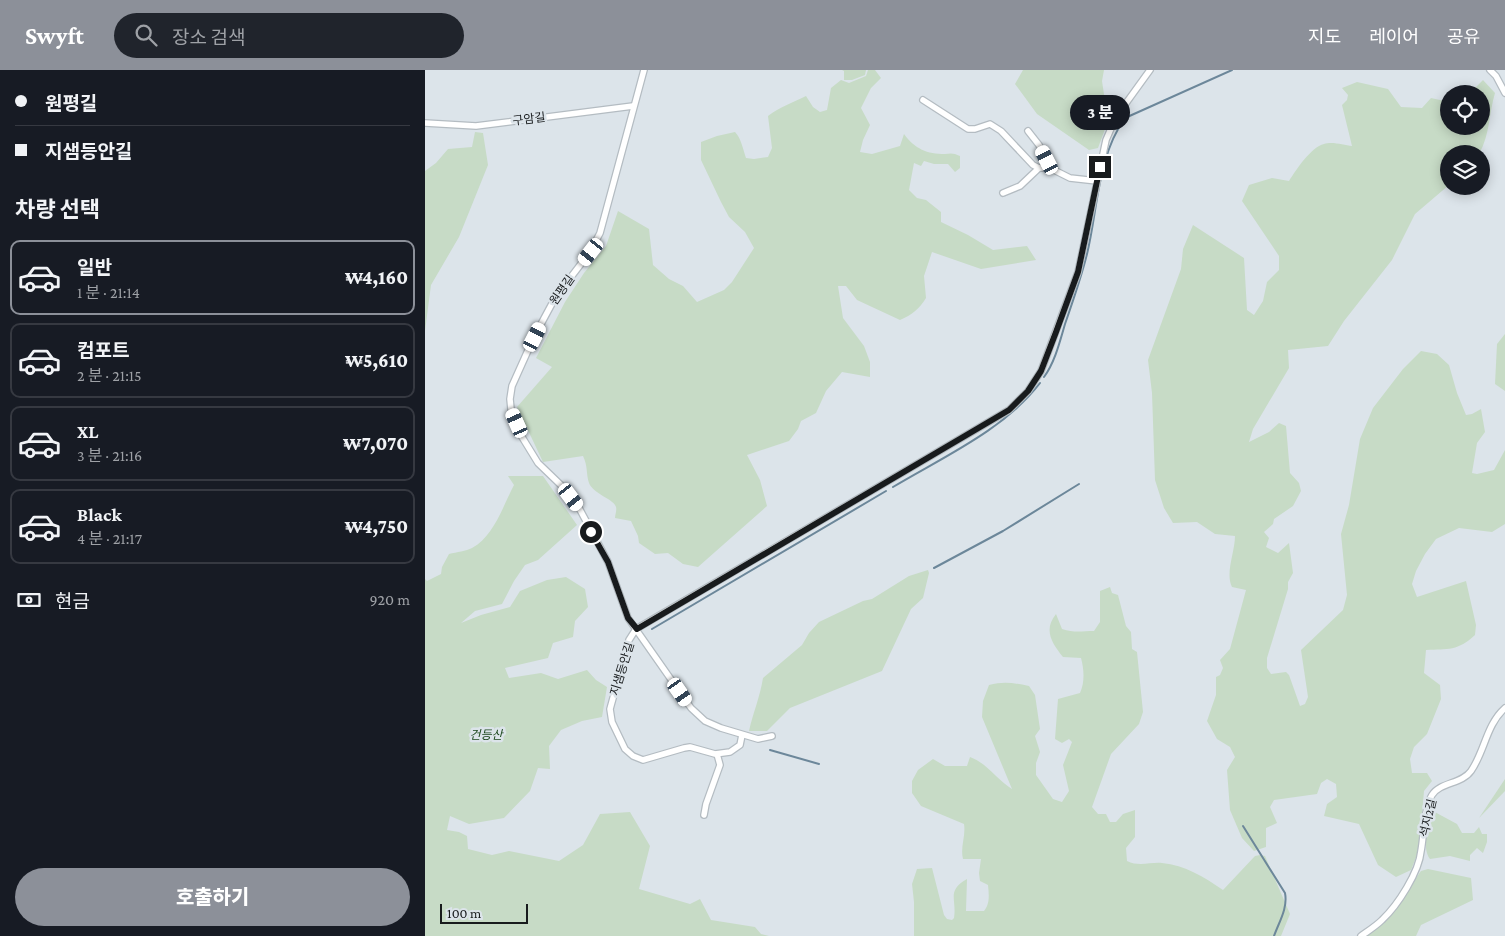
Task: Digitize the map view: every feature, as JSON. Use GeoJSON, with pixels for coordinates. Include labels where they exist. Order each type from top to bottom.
{"type":"FeatureCollection","features":[{"type":"Feature","properties":{"kind":"street","name":"원평길"},"geometry":{"type":"LineString","coordinates":[[637,629],[628,618],[608,562],[578,506],[564,488],[538,464],[522,437],[511,409],[510,399],[512,386],[555,298],[591,252],[600,232],[644,70]]}},
{"type":"Feature","properties":{"kind":"street","name":"지샘등안길"},"geometry":{"type":"LineString","coordinates":[[717,754],[690,747],[643,760],[633,756],[625,749],[612,722],[610,709],[629,640],[637,629],[1009,410],[1028,391],[1041,371],[1078,272],[1106,140],[1116,117],[1150,70]]}},
{"type":"Feature","properties":{"kind":"street"},"geometry":{"type":"LineString","coordinates":[[1490,70],[1496,76],[1505,93]]}},
{"type":"Feature","properties":{"kind":"street"},"geometry":{"type":"LineString","coordinates":[[923,100],[968,129],[975,129],[990,124],[1001,131],[1033,165],[1039,168],[1050,168],[1070,178],[1097,180]]}},
{"type":"Feature","properties":{"kind":"street","name":"구암길"},"geometry":{"type":"LineString","coordinates":[[425,123],[476,126],[633,106]]}},
{"type":"Feature","properties":{"kind":"street"},"geometry":{"type":"LineString","coordinates":[[1028,131],[1039,145],[1050,168]]}},
{"type":"Feature","properties":{"kind":"street"},"geometry":{"type":"LineString","coordinates":[[1003,193],[1020,186],[1039,168]]}},
{"type":"Feature","properties":{"kind":"street","name":"지샘등안길"},"geometry":{"type":"LineString","coordinates":[[637,629],[691,708],[705,721],[758,739],[772,736]]}},
{"type":"Feature","properties":{"kind":"street","name":"석지2길"},"geometry":{"type":"LineString","coordinates":[[1361,936],[1383,920],[1417,868],[1421,854],[1427,809],[1432,794],[1470,773],[1489,730],[1498,715],[1505,708]]}},
{"type":"Feature","properties":{"kind":"street"},"geometry":{"type":"LineString","coordinates":[[704,815],[720,766],[717,754],[730,752],[740,745],[743,735]]}},
{"type":"Feature","properties":{"kind":"green space"},"geometry":{"type":"Polygon","coordinates":[[[842,70],[866,70],[865,75],[852,80],[844,80],[844,71],[842,70]]]}},
{"type":"Feature","properties":{"kind":"green space"},"geometry":{"type":"Polygon","coordinates":[[[868,70],[875,70],[881,78],[871,88],[861,108],[870,125],[860,152],[872,154],[900,146],[904,134],[922,150],[960,156],[960,168],[955,172],[948,164],[934,164],[924,161],[921,166],[914,163],[909,190],[917,198],[926,200],[941,212],[941,222],[993,250],[1027,246],[1036,260],[981,269],[932,252],[924,276],[926,298],[915,311],[900,320],[857,300],[846,286],[838,286],[843,318],[864,346],[870,362],[870,377],[842,372],[826,391],[816,413],[801,421],[798,429],[789,441],[747,455],[760,480],[767,506],[698,567],[683,564],[668,553],[655,554],[639,543],[631,521],[615,518],[616,508],[612,501],[591,487],[583,456],[543,462],[517,407],[552,367],[536,358],[565,302],[584,273],[606,246],[618,211],[649,229],[653,265],[669,279],[683,286],[697,302],[724,290],[732,282],[754,248],[745,232],[729,217],[721,202],[701,160],[701,142],[735,132],[746,158],[768,157],[772,148],[768,116],[806,96],[813,107],[820,112],[827,110],[831,88],[841,80],[849,83],[866,76],[868,70]]]}},
{"type":"Feature","properties":{"kind":"green space"},"geometry":{"type":"Polygon","coordinates":[[[1023,70],[1104,70],[1102,81],[1108,121],[1098,148],[1089,150],[1037,114],[1015,84],[1023,70]]]}},
{"type":"Feature","properties":{"kind":"green space"},"geometry":{"type":"Polygon","coordinates":[[[1483,80],[1488,85],[1478,85],[1483,80]]]}},
{"type":"Feature","properties":{"kind":"green space"},"geometry":{"type":"Polygon","coordinates":[[[1357,82],[1388,89],[1401,107],[1422,108],[1431,98],[1440,100],[1440,135],[1486,135],[1484,145],[1440,145],[1440,193],[1415,214],[1392,260],[1344,321],[1328,346],[1288,350],[1289,368],[1253,429],[1249,442],[1269,432],[1279,423],[1286,426],[1290,473],[1299,483],[1301,491],[1293,506],[1274,519],[1273,524],[1264,532],[1269,538],[1266,547],[1278,553],[1289,543],[1293,573],[1288,582],[1288,589],[1267,658],[1267,668],[1271,674],[1286,672],[1289,675],[1300,706],[1305,704],[1308,697],[1301,650],[1343,610],[1347,595],[1341,534],[1349,505],[1360,439],[1373,408],[1403,369],[1421,351],[1437,354],[1449,365],[1466,415],[1481,409],[1485,432],[1477,443],[1472,473],[1477,474],[1494,470],[1505,450],[1505,524],[1492,532],[1459,528],[1436,539],[1425,554],[1412,584],[1417,597],[1466,581],[1476,625],[1475,635],[1458,647],[1426,650],[1424,673],[1440,685],[1441,699],[1427,734],[1414,747],[1410,759],[1412,773],[1427,773],[1432,781],[1424,791],[1419,850],[1411,870],[1396,877],[1378,865],[1359,824],[1324,816],[1327,804],[1337,797],[1336,784],[1327,779],[1321,783],[1317,794],[1274,800],[1270,807],[1277,823],[1266,828],[1266,847],[1254,851],[1242,838],[1230,810],[1227,770],[1235,757],[1230,747],[1217,739],[1207,721],[1216,695],[1216,677],[1220,675],[1223,668],[1220,660],[1230,649],[1246,590],[1232,587],[1230,581],[1235,536],[1215,534],[1197,522],[1173,523],[1164,508],[1155,480],[1152,393],[1148,360],[1181,269],[1183,249],[1193,225],[1244,258],[1247,310],[1254,315],[1263,301],[1267,282],[1279,270],[1279,256],[1242,201],[1249,185],[1272,178],[1289,181],[1304,160],[1319,146],[1324,144],[1352,146],[1342,105],[1347,100],[1348,95],[1342,88],[1357,82]]]}},
{"type":"Feature","properties":{"kind":"green space"},"geometry":{"type":"Polygon","coordinates":[[[1490,88],[1495,93],[1490,116],[1490,88]]]}},
{"type":"Feature","properties":{"kind":"green space"},"geometry":{"type":"Polygon","coordinates":[[[475,132],[483,133],[488,165],[459,237],[431,285],[425,331],[425,171],[436,163],[448,149],[472,147],[475,132]]]}},
{"type":"Feature","properties":{"kind":"green space"},"geometry":{"type":"Polygon","coordinates":[[[1505,334],[1505,391],[1495,384],[1497,344],[1505,334]]]}},
{"type":"Feature","properties":{"kind":"green space","name":"건등산"},"geometry":{"type":"Polygon","coordinates":[[[508,476],[543,476],[577,525],[538,560],[525,565],[502,604],[475,611],[461,623],[510,607],[520,591],[547,580],[566,577],[585,589],[588,607],[575,621],[573,637],[553,643],[548,658],[505,668],[509,678],[541,673],[558,679],[587,670],[596,680],[607,687],[602,717],[582,721],[561,730],[549,746],[550,769],[538,768],[530,791],[504,818],[469,824],[450,816],[447,830],[459,832],[467,836],[468,849],[492,855],[509,851],[559,861],[583,845],[600,814],[630,812],[650,846],[639,889],[690,904],[700,899],[711,920],[755,927],[761,934],[769,936],[425,936],[425,579],[427,581],[441,574],[442,567],[449,554],[472,548],[486,536],[497,520],[514,485],[508,476]]]}},
{"type":"Feature","properties":{"kind":"green space"},"geometry":{"type":"Polygon","coordinates":[[[928,570],[929,573],[923,598],[911,609],[882,671],[790,708],[767,731],[749,731],[763,678],[802,645],[809,633],[819,622],[863,601],[872,599],[909,576],[928,570]]]}},
{"type":"Feature","properties":{"kind":"green space"},"geometry":{"type":"Polygon","coordinates":[[[1110,587],[1112,593],[1118,595],[1126,626],[1131,632],[1132,649],[1137,652],[1143,712],[1139,724],[1111,754],[1092,807],[1098,814],[1106,814],[1110,822],[1116,822],[1123,814],[1135,810],[1135,837],[1126,848],[1127,861],[1136,864],[1162,863],[1179,866],[1201,876],[1223,890],[1255,856],[1265,856],[1290,914],[1281,936],[914,936],[912,884],[917,869],[932,868],[944,915],[947,919],[952,920],[954,918],[954,892],[967,879],[966,911],[984,911],[989,896],[988,885],[980,881],[981,859],[963,859],[964,824],[921,806],[912,793],[912,781],[918,770],[933,759],[945,766],[967,766],[970,757],[982,763],[1012,789],[982,717],[983,701],[989,685],[1009,683],[1029,686],[1035,695],[1040,729],[1035,736],[1040,752],[1036,763],[1036,775],[1053,799],[1062,802],[1069,791],[1063,765],[1072,742],[1069,739],[1062,743],[1055,739],[1058,699],[1080,693],[1083,684],[1083,671],[1081,658],[1063,657],[1059,652],[1051,636],[1050,626],[1056,614],[1062,629],[1094,631],[1100,622],[1100,591],[1110,587]]]}},
{"type":"Feature","properties":{"kind":"green space"},"geometry":{"type":"Polygon","coordinates":[[[1505,779],[1505,791],[1479,818],[1505,779]]]}},
{"type":"Feature","properties":{"kind":"green space"},"geometry":{"type":"Polygon","coordinates":[[[1431,810],[1457,824],[1462,833],[1474,833],[1479,827],[1482,834],[1487,834],[1487,842],[1483,853],[1477,848],[1470,855],[1470,861],[1450,856],[1430,859],[1427,854],[1426,842],[1431,810]]]}},
{"type":"Feature","properties":{"kind":"green space"},"geometry":{"type":"Polygon","coordinates":[[[1428,869],[1471,878],[1473,900],[1421,925],[1416,936],[1366,936],[1387,919],[1421,871],[1428,869]]]}},
{"type":"Feature","properties":{"kind":"waterway"},"geometry":{"type":"LineString","coordinates":[[1044,377],[1057,351],[1082,272],[1109,149],[1125,118],[1232,70]]}},
{"type":"Feature","properties":{"kind":"waterway"},"geometry":{"type":"LineString","coordinates":[[893,487],[991,429],[1025,400],[1040,383]]}},
{"type":"Feature","properties":{"kind":"waterway"},"geometry":{"type":"LineString","coordinates":[[934,568],[1003,531],[1079,484]]}},
{"type":"Feature","properties":{"kind":"waterway"},"geometry":{"type":"LineString","coordinates":[[652,629],[886,491]]}},
{"type":"Feature","properties":{"kind":"waterway"},"geometry":{"type":"LineString","coordinates":[[770,750],[819,764]]}},
{"type":"Feature","properties":{"kind":"waterway"},"geometry":{"type":"LineString","coordinates":[[1243,826],[1285,893],[1284,910],[1274,936]]}},
{"type":"Feature","properties":{"kind":"route"},"geometry":{"type":"LineString","coordinates":[[591,532],[608,562],[628,618],[637,629],[1009,410],[1028,391],[1041,371],[1056,332],[1078,272],[1100,167]]}}]}
